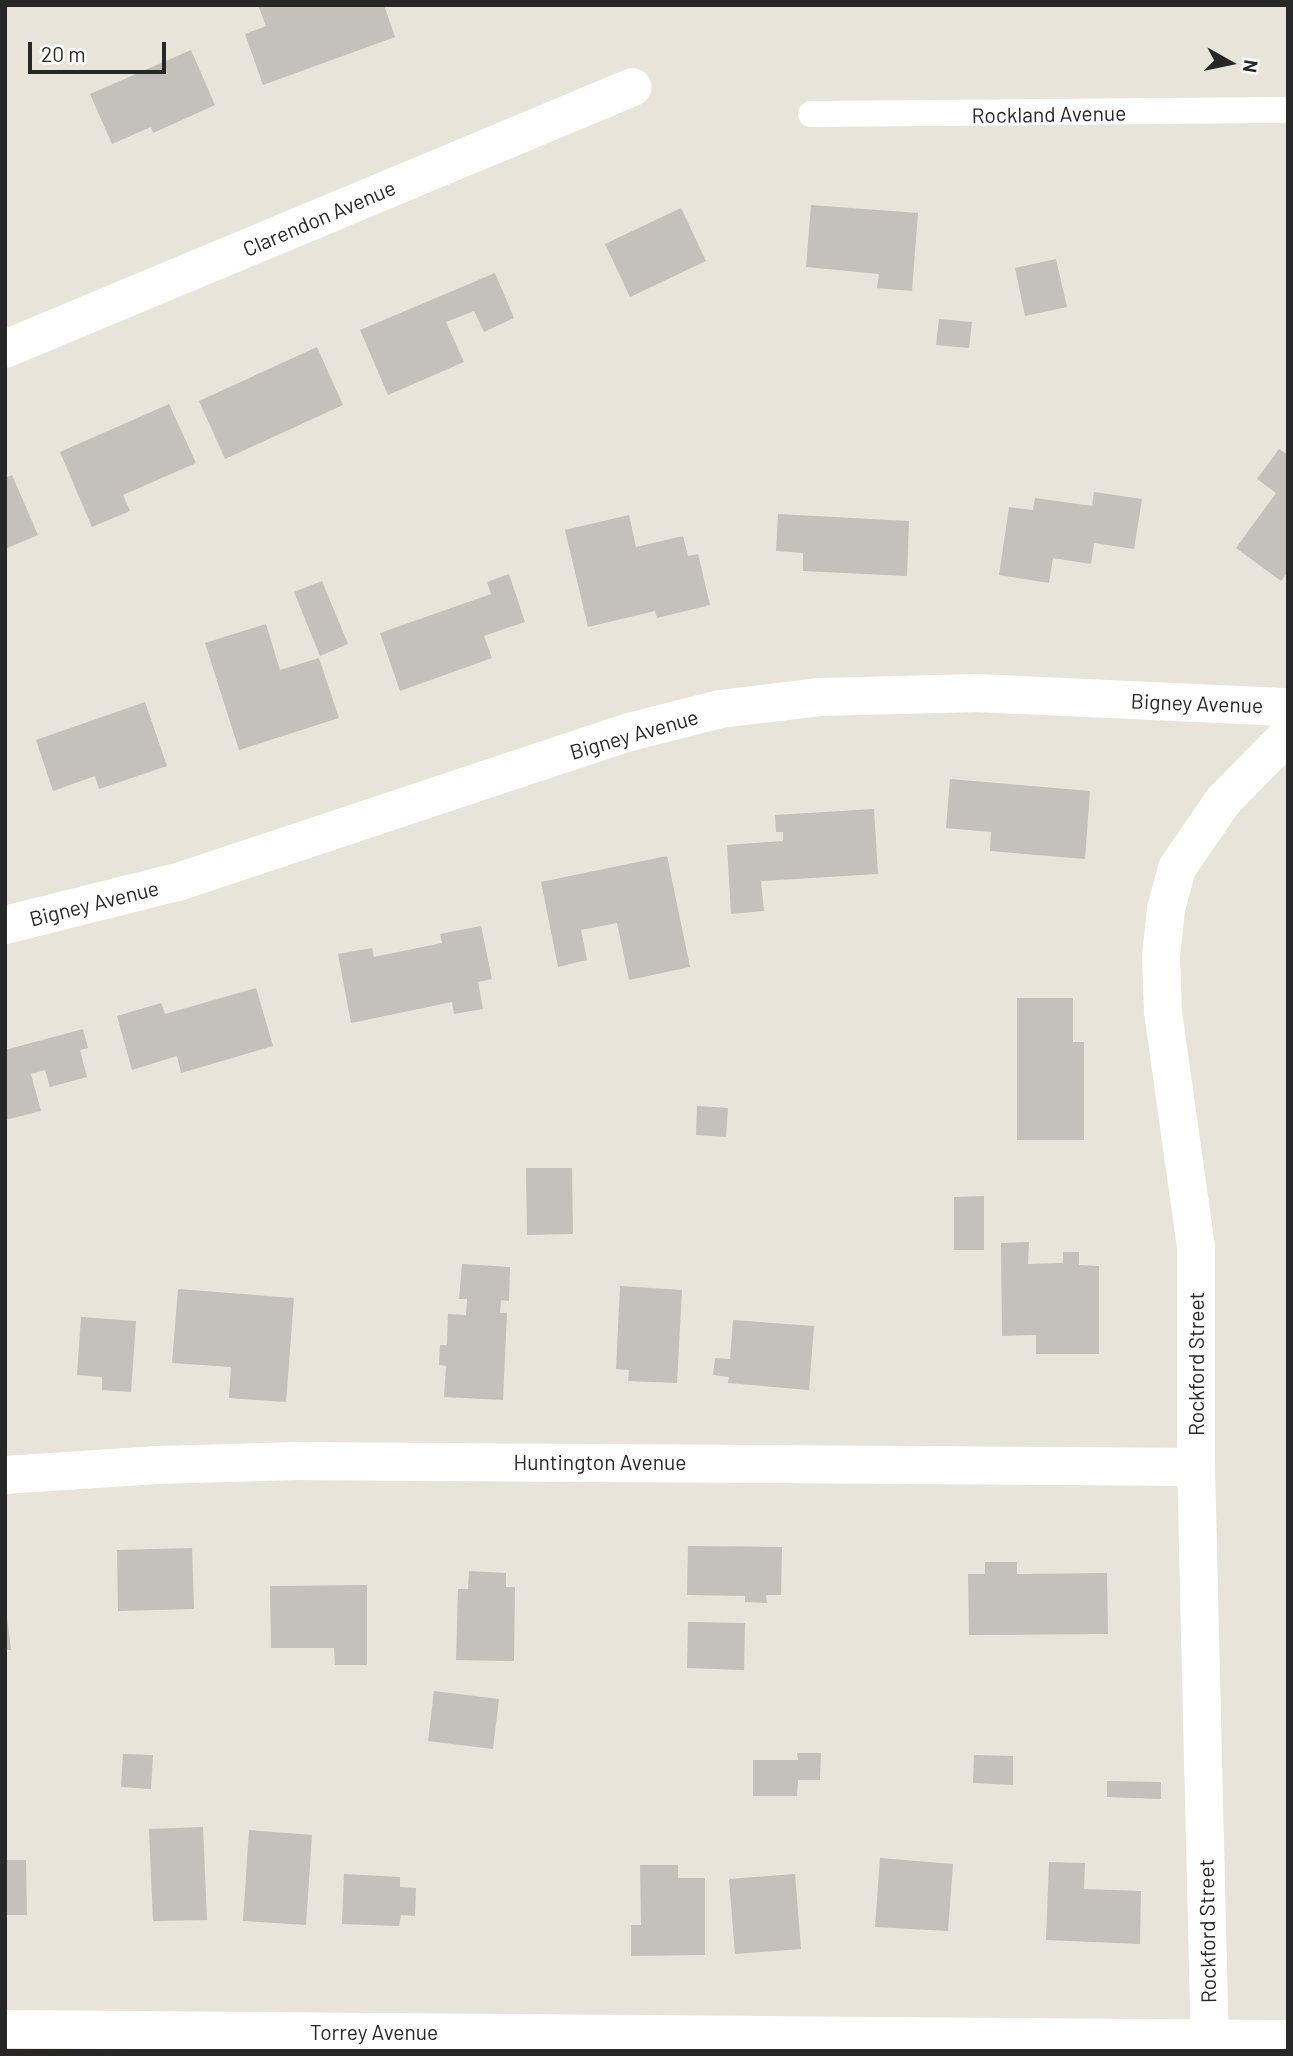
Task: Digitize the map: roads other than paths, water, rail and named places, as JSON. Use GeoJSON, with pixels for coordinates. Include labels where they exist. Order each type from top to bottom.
{"type":"FeatureCollection","features":[{"type":"Feature","properties":{"kind":"street","name":"Clarendon Avenue"},"geometry":{"type":"LineString","coordinates":[[5,349],[633,87]]}},
{"type":"Feature","properties":{"kind":"street","name":"Bigney Avenue"},"geometry":{"type":"LineString","coordinates":[[5,925],[189,878],[630,732],[720,709],[821,697],[977,694],[1288,707]]}},
{"type":"Feature","properties":{"kind":"street","name":"Rockford Street"},"geometry":{"type":"LineString","coordinates":[[1210,2045],[1196,1467],[1196,1247],[1163,1011],[1163,930],[1177,868],[1191,845],[1223,801],[1288,735]]}},
{"type":"Feature","properties":{"kind":"street","name":"Huntington Avenue"},"geometry":{"type":"LineString","coordinates":[[5,1475],[157,1465],[311,1461],[1196,1467]]}},
{"type":"Feature","properties":{"kind":"street","name":"Torrey Avenue"},"geometry":{"type":"LineString","coordinates":[[5,2029],[1210,2045],[1288,2039]]}},
{"type":"Feature","properties":{"kind":"lane","name":"Rockland Avenue"},"geometry":{"type":"LineString","coordinates":[[811,114],[1288,110]]}}]}
